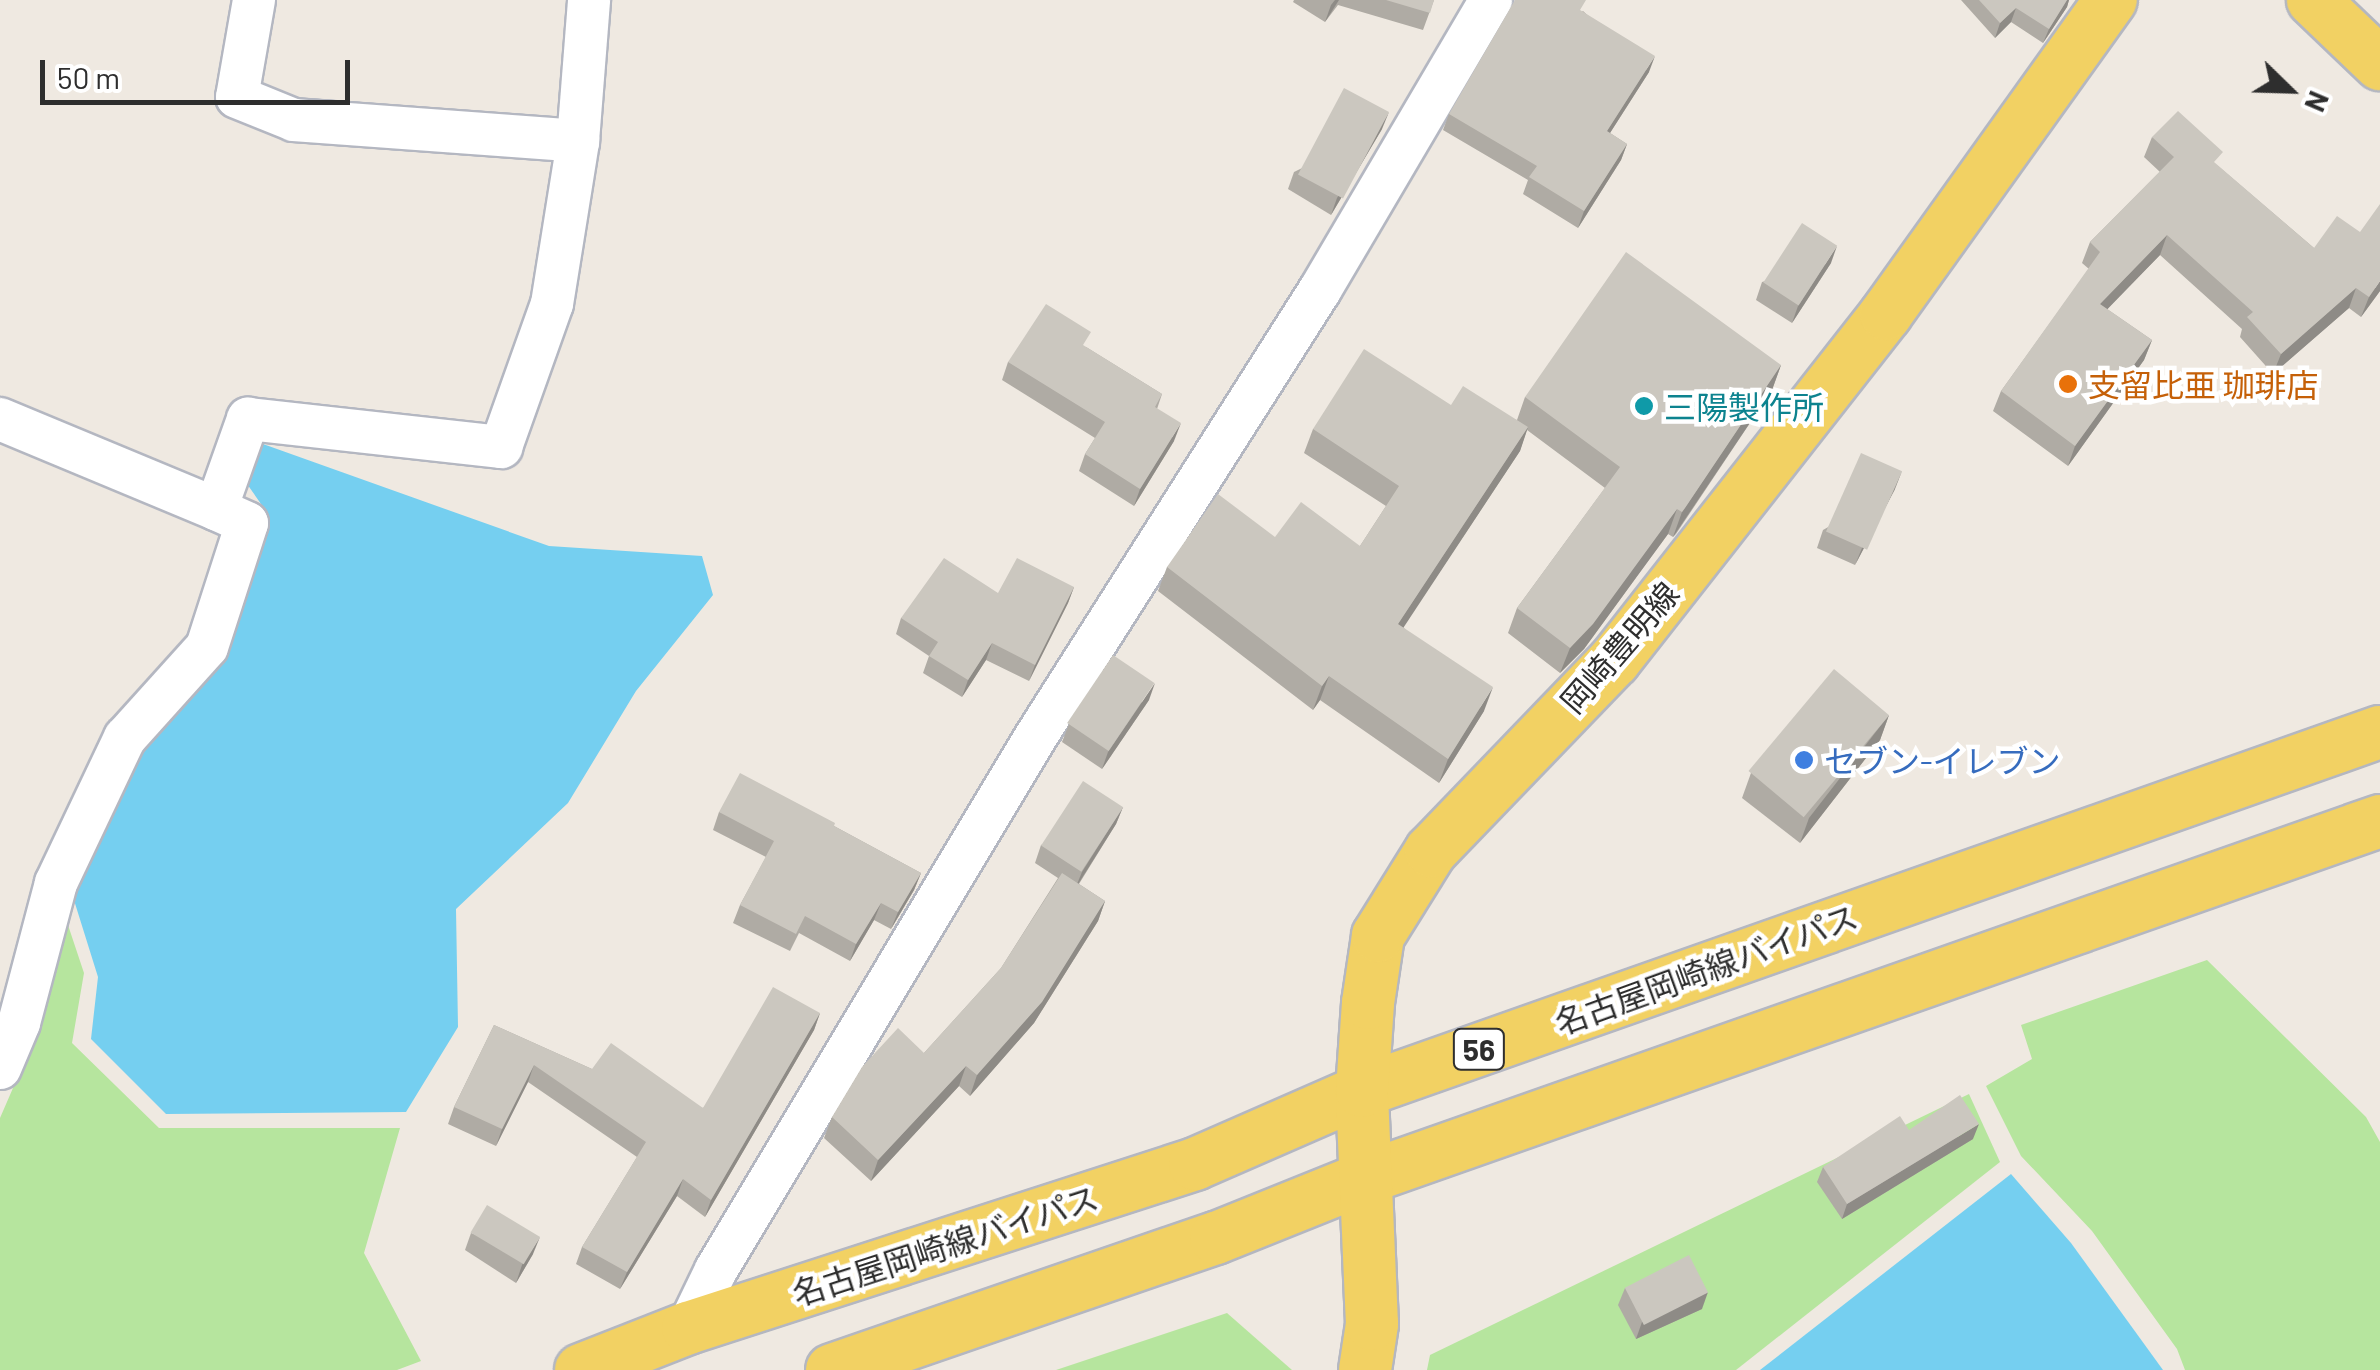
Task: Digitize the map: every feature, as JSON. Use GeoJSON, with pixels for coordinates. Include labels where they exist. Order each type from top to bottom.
{"type":"FeatureCollection","features":[{"type":"Feature","properties":{"kind":"main road","name":"岡崎豊明線"},"geometry":{"type":"LineString","coordinates":[[1365,1370],[1372,1324],[1362,1091],[1368,1003],[1378,936],[1431,851],[1614,662],[1886,314],[2111,0]]}},
{"type":"Feature","properties":{"kind":"main road"},"geometry":{"type":"LineString","coordinates":[[2314,0],[2380,64]]}},
{"type":"Feature","properties":{"kind":"main road","name":"名古屋岡崎線バイパス"},"geometry":{"type":"LineString","coordinates":[[581,1370],[688,1328],[1195,1164],[1362,1091],[2380,732]]}},
{"type":"Feature","properties":{"kind":"main road"},"geometry":{"type":"LineString","coordinates":[[832,1370],[1216,1238],[1368,1177],[2380,821]]}},
{"type":"Feature","properties":{"kind":"street"},"geometry":{"type":"LineString","coordinates":[[254,0],[237,97],[294,120],[578,141]]}},
{"type":"Feature","properties":{"kind":"street"},"geometry":{"type":"LineString","coordinates":[[216,509],[248,419],[501,447],[552,304],[578,141],[589,0]]}},
{"type":"Feature","properties":{"kind":"street"},"geometry":{"type":"LineString","coordinates":[[688,1328],[716,1270],[1025,754],[1320,290],[1491,0]]}},
{"type":"Feature","properties":{"kind":"street"},"geometry":{"type":"LineString","coordinates":[[0,419],[247,523],[207,647],[125,738],[56,883],[10,1019],[0,1068]]}},
{"type":"Feature","properties":{"kind":"green space"},"geometry":{"type":"Polygon","coordinates":[[[63,910],[84,973],[72,1043],[159,1128],[400,1128],[364,1253],[421,1361],[397,1370],[0,1370],[0,1118],[36,1035],[63,910]]]}},
{"type":"Feature","properties":{"kind":"green space"},"geometry":{"type":"Polygon","coordinates":[[[2207,960],[2366,1117],[2380,1142],[2380,1370],[2185,1370],[2177,1349],[2092,1231],[2021,1156],[1986,1086],[2032,1059],[2021,1025],[2207,960]]]}},
{"type":"Feature","properties":{"kind":"green space"},"geometry":{"type":"Polygon","coordinates":[[[1969,1094],[2000,1162],[1736,1370],[1427,1370],[1430,1355],[1969,1094]]]}},
{"type":"Feature","properties":{"kind":"green space"},"geometry":{"type":"Polygon","coordinates":[[[1227,1313],[1292,1370],[1056,1370],[1227,1313]]]}},
{"type":"Feature","properties":{"kind":"water"},"geometry":{"type":"Polygon","coordinates":[[[263,444],[549,546],[702,556],[713,595],[636,691],[568,803],[456,909],[458,1027],[406,1112],[166,1114],[91,1039],[98,977],[73,897],[141,751],[217,666],[268,514],[245,481],[263,444]]]}},
{"type":"Feature","properties":{"kind":"water"},"geometry":{"type":"Polygon","coordinates":[[[2011,1174],[2071,1243],[2163,1370],[1760,1370],[2011,1174]]]}},
{"type":"Feature","properties":{"kind":"building"},"geometry":{"type":"Polygon","coordinates":[[[1386,0],[1434,0],[1430,13],[1386,0]]]}},
{"type":"Feature","properties":{"kind":"building"},"geometry":{"type":"Polygon","coordinates":[[[1515,0],[1586,0],[1580,10],[1655,56],[1607,131],[1627,144],[1584,211],[1529,177],[1537,166],[1449,114],[1515,0]]]}},
{"type":"Feature","properties":{"kind":"building"},"geometry":{"type":"Polygon","coordinates":[[[1979,0],[2067,0],[2049,29],[2016,8],[2000,23],[1979,0]]]}},
{"type":"Feature","properties":{"kind":"building"},"geometry":{"type":"Polygon","coordinates":[[[1344,88],[1389,112],[1343,198],[1298,175],[1344,88]]]}},
{"type":"Feature","properties":{"kind":"building"},"geometry":{"type":"Polygon","coordinates":[[[2178,111],[2223,152],[2214,162],[2314,248],[2337,216],[2360,232],[2380,204],[2380,281],[2369,297],[2356,288],[2281,354],[2247,317],[2253,312],[2167,235],[2100,304],[2152,340],[2075,446],[2001,391],[2100,252],[2090,242],[2174,157],[2152,137],[2178,111]]]}},
{"type":"Feature","properties":{"kind":"building"},"geometry":{"type":"Polygon","coordinates":[[[1802,223],[1837,246],[1799,305],[1763,283],[1802,223]]]}},
{"type":"Feature","properties":{"kind":"building","name":"三陽製作所"},"geometry":{"type":"Polygon","coordinates":[[[1626,252],[1781,365],[1685,508],[1682,512],[1677,509],[1593,624],[1570,648],[1517,608],[1620,467],[1525,397],[1626,252]]]}},
{"type":"Feature","properties":{"kind":"building"},"geometry":{"type":"Polygon","coordinates":[[[1046,304],[1091,332],[1083,345],[1162,394],[1155,407],[1181,423],[1140,489],[1085,454],[1105,422],[1008,362],[1046,304]]]}},
{"type":"Feature","properties":{"kind":"building"},"geometry":{"type":"Polygon","coordinates":[[[1364,349],[1451,405],[1463,386],[1528,427],[1398,624],[1493,687],[1448,759],[1329,676],[1322,686],[1167,567],[1218,494],[1275,537],[1301,502],[1360,546],[1399,486],[1313,429],[1364,349]]]}},
{"type":"Feature","properties":{"kind":"building"},"geometry":{"type":"Polygon","coordinates":[[[1861,453],[1902,471],[1867,550],[1826,532],[1861,453]]]}},
{"type":"Feature","properties":{"kind":"building"},"geometry":{"type":"Polygon","coordinates":[[[944,558],[998,593],[1017,558],[1074,587],[1035,665],[992,643],[968,680],[929,656],[938,642],[901,618],[944,558]]]}},
{"type":"Feature","properties":{"kind":"building"},"geometry":{"type":"Polygon","coordinates":[[[1113,655],[1154,683],[1109,751],[1067,723],[1113,655]]]}},
{"type":"Feature","properties":{"kind":"building"},"geometry":{"type":"Polygon","coordinates":[[[1834,669],[1889,715],[1804,817],[1749,771],[1834,669]]]}},
{"type":"Feature","properties":{"kind":"building"},"geometry":{"type":"Polygon","coordinates":[[[740,773],[921,873],[898,912],[881,903],[856,944],[805,916],[796,934],[740,905],[774,841],[719,812],[740,773]]]}},
{"type":"Feature","properties":{"kind":"building"},"geometry":{"type":"Polygon","coordinates":[[[1083,781],[1123,807],[1081,872],[1041,846],[1083,781]]]}},
{"type":"Feature","properties":{"kind":"building"},"geometry":{"type":"Polygon","coordinates":[[[1062,873],[1105,901],[1042,1002],[977,1075],[966,1066],[878,1160],[832,1117],[862,1067],[898,1028],[924,1053],[1001,968],[1062,873]]]}},
{"type":"Feature","properties":{"kind":"building"},"geometry":{"type":"Polygon","coordinates":[[[773,987],[820,1013],[711,1200],[683,1179],[627,1272],[582,1247],[646,1142],[534,1065],[502,1129],[454,1107],[494,1025],[592,1069],[611,1043],[703,1108],[773,987]]]}},
{"type":"Feature","properties":{"kind":"building"},"geometry":{"type":"Polygon","coordinates":[[[1960,1095],[1979,1124],[1847,1204],[1823,1167],[1900,1116],[1909,1130],[1960,1095]]]}},
{"type":"Feature","properties":{"kind":"building"},"geometry":{"type":"Polygon","coordinates":[[[487,1205],[540,1237],[524,1264],[471,1232],[487,1205]]]}},
{"type":"Feature","properties":{"kind":"building"},"geometry":{"type":"Polygon","coordinates":[[[1689,1255],[1708,1292],[1644,1325],[1625,1288],[1689,1255]]]}},
{"type":"Feature","properties":{"kind":"place","name":"支留比亜 珈琲店"},"geometry":{"type":"Point","coordinates":[2068,384]}},
{"type":"Feature","properties":{"kind":"place","name":"三陽製作所"},"geometry":{"type":"Point","coordinates":[1644,406]}},
{"type":"Feature","properties":{"kind":"place","name":"セブン-イレブン"},"geometry":{"type":"Point","coordinates":[1804,760]}}]}
